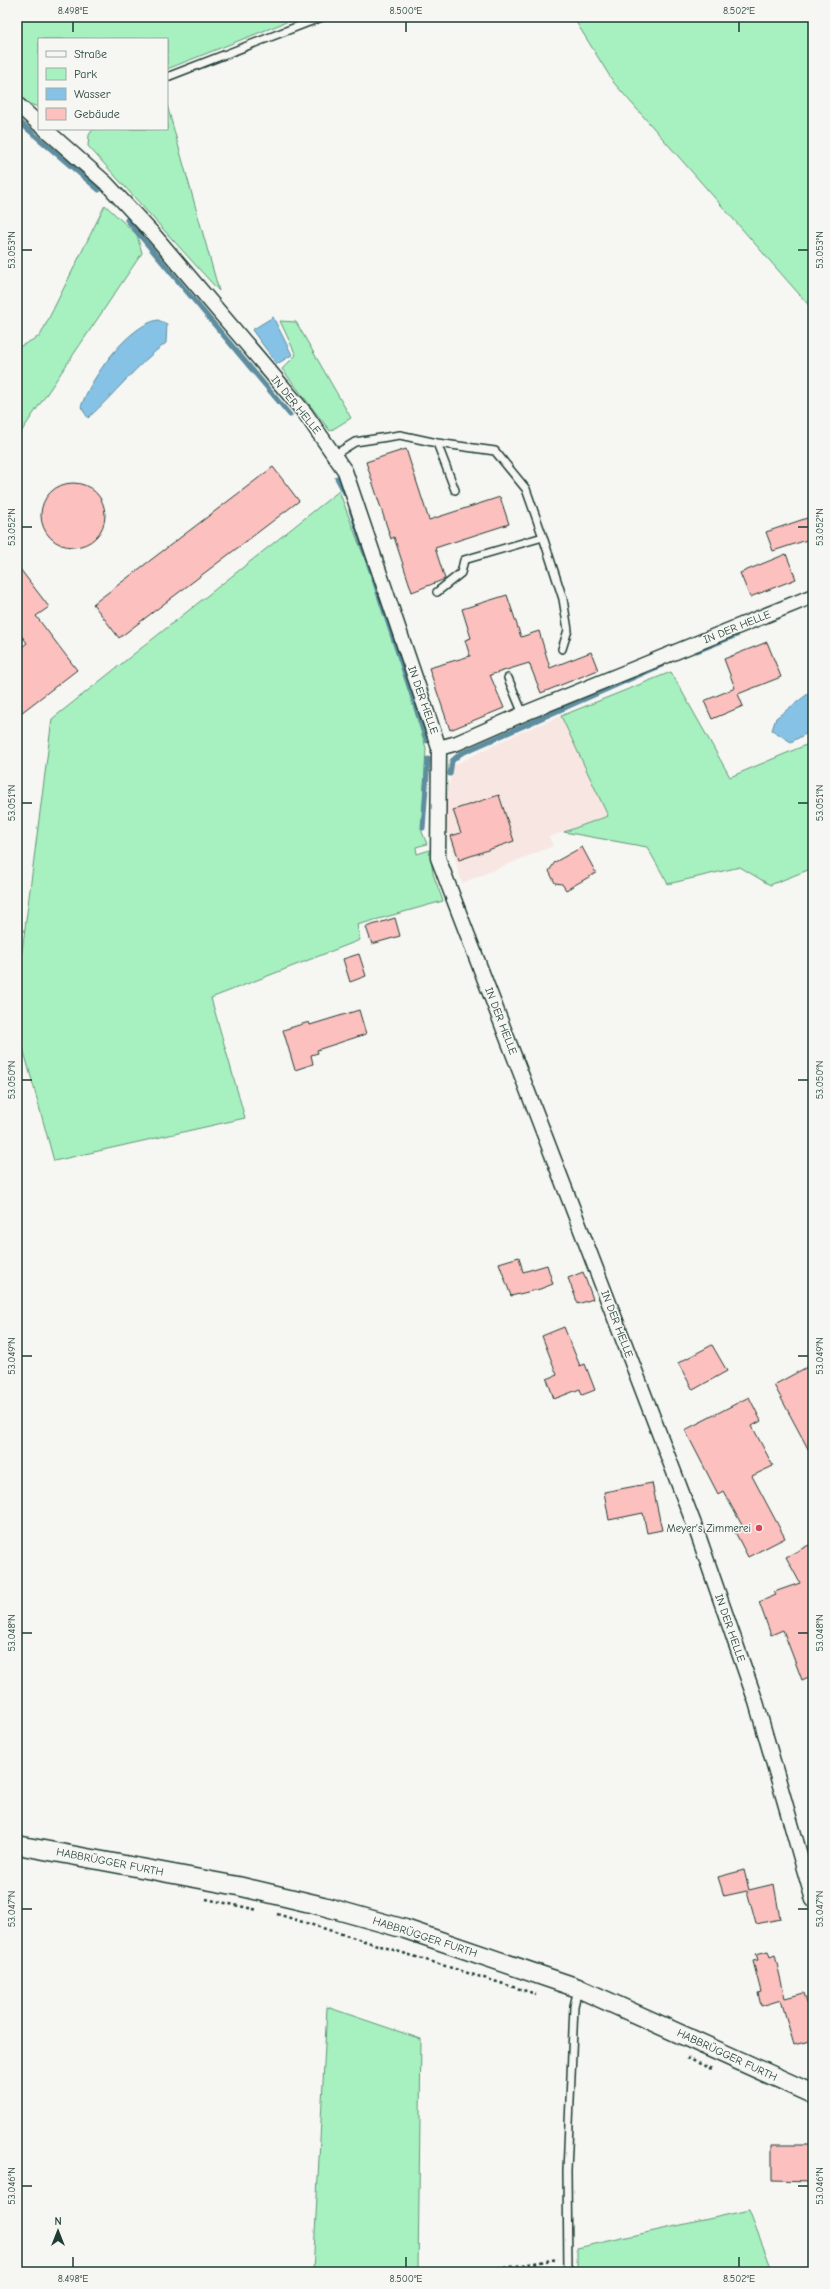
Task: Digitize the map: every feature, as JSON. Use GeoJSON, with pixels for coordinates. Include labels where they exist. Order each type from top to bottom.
{"type":"FeatureCollection","features":[{"type":"Feature","properties":{"kind":"street"},"geometry":{"type":"LineString","coordinates":[[17,104],[38,123]]}},
{"type":"Feature","properties":{"kind":"street","name":"IN DER HELLE"},"geometry":{"type":"LineString","coordinates":[[52,131],[106,183],[154,235],[305,413],[345,471],[439,748],[438,858],[697,1532],[756,1702],[813,1900]]}},
{"type":"Feature","properties":{"kind":"street","name":"IN DER HELLE"},"geometry":{"type":"LineString","coordinates":[[439,748],[458,743],[523,714],[813,596]]}},
{"type":"Feature","properties":{"kind":"street","name":"HABBRÜGGER FURTH"},"geometry":{"type":"LineString","coordinates":[[17,1845],[238,1886],[323,1906],[405,1929],[578,1988],[813,2094]]}},
{"type":"Feature","properties":{"kind":"lane"},"geometry":{"type":"LineString","coordinates":[[168,77],[322,17]]}},
{"type":"Feature","properties":{"kind":"lane"},"geometry":{"type":"LineString","coordinates":[[334,455],[355,442],[400,435],[437,443],[495,451],[526,489],[543,537],[563,599],[568,630],[562,649]]}},
{"type":"Feature","properties":{"kind":"lane"},"geometry":{"type":"LineString","coordinates":[[437,443],[455,490]]}},
{"type":"Feature","properties":{"kind":"lane"},"geometry":{"type":"LineString","coordinates":[[437,592],[462,573],[464,560],[543,537]]}},
{"type":"Feature","properties":{"kind":"lane"},"geometry":{"type":"LineString","coordinates":[[508,678],[523,714]]}},
{"type":"Feature","properties":{"kind":"lane"},"geometry":{"type":"LineString","coordinates":[[568,2272],[567,2171],[574,2006],[578,1988]]}},
{"type":"Feature","properties":{"kind":"path"},"geometry":{"type":"LineString","coordinates":[[202,1898],[264,1911]]}},
{"type":"Feature","properties":{"kind":"path"},"geometry":{"type":"LineString","coordinates":[[272,1913],[539,1995]]}},
{"type":"Feature","properties":{"kind":"path"},"geometry":{"type":"LineString","coordinates":[[681,2055],[717,2071]]}},
{"type":"Feature","properties":{"kind":"path"},"geometry":{"type":"LineString","coordinates":[[481,2272],[567,2257]]}},
{"type":"Feature","properties":{"kind":"shaded area"},"geometry":{"type":"Polygon","coordinates":[[[561,716],[608,816],[549,837],[553,846],[462,883],[442,812],[454,765],[519,733],[561,716]]]}},
{"type":"Feature","properties":{"kind":"green space"},"geometry":{"type":"Polygon","coordinates":[[[17,17],[299,17],[168,69],[168,38],[38,38],[38,107],[29,104],[17,94],[17,17]]]}},
{"type":"Feature","properties":{"kind":"green space"},"geometry":{"type":"Polygon","coordinates":[[[573,17],[813,17],[813,310],[614,83],[573,17]]]}},
{"type":"Feature","properties":{"kind":"green space"},"geometry":{"type":"Polygon","coordinates":[[[168,109],[219,291],[88,146],[89,135],[92,130],[168,130],[168,109]]]}},
{"type":"Feature","properties":{"kind":"green space"},"geometry":{"type":"Polygon","coordinates":[[[105,205],[137,235],[142,253],[17,438],[17,348],[40,336],[105,205]]]}},
{"type":"Feature","properties":{"kind":"green space"},"geometry":{"type":"Polygon","coordinates":[[[280,321],[296,322],[351,418],[330,431],[282,369],[296,355],[280,321]]]}},
{"type":"Feature","properties":{"kind":"green space"},"geometry":{"type":"Polygon","coordinates":[[[339,491],[384,609],[426,748],[422,832],[427,844],[416,847],[417,854],[430,850],[433,874],[443,901],[357,925],[360,940],[211,998],[245,1118],[54,1161],[17,1026],[17,990],[52,719],[339,491]]]}},
{"type":"Feature","properties":{"kind":"green space"},"geometry":{"type":"Polygon","coordinates":[[[671,672],[730,777],[813,742],[813,868],[770,885],[740,867],[668,884],[647,847],[564,832],[608,816],[561,716],[671,672]]]}},
{"type":"Feature","properties":{"kind":"green space"},"geometry":{"type":"Polygon","coordinates":[[[327,2007],[421,2039],[418,2272],[313,2272],[327,2007]]]}},
{"type":"Feature","properties":{"kind":"green space"},"geometry":{"type":"Polygon","coordinates":[[[749,2210],[773,2272],[577,2272],[577,2248],[749,2210]]]}},
{"type":"Feature","properties":{"kind":"water"},"geometry":{"type":"Polygon","coordinates":[[[273,317],[292,355],[277,364],[252,330],[273,317]]]}},
{"type":"Feature","properties":{"kind":"water"},"geometry":{"type":"Polygon","coordinates":[[[158,320],[167,324],[166,343],[145,360],[88,418],[81,407],[101,368],[123,342],[146,324],[158,320]]]}},
{"type":"Feature","properties":{"kind":"water"},"geometry":{"type":"Polygon","coordinates":[[[813,690],[813,730],[791,742],[772,730],[776,718],[813,690]]]}},
{"type":"Feature","properties":{"kind":"building"},"geometry":{"type":"Polygon","coordinates":[[[406,449],[429,520],[500,497],[509,524],[435,548],[445,579],[412,592],[394,537],[391,539],[366,462],[406,449]]]}},
{"type":"Feature","properties":{"kind":"building"},"geometry":{"type":"Polygon","coordinates":[[[273,467],[299,501],[119,638],[93,604],[273,467]]]}},
{"type":"Feature","properties":{"kind":"building"},"geometry":{"type":"Polygon","coordinates":[[[73,483],[91,488],[96,492],[100,497],[105,515],[100,533],[96,538],[91,542],[73,547],[55,542],[50,538],[46,533],[41,515],[46,497],[50,492],[55,488],[73,483]]]}},
{"type":"Feature","properties":{"kind":"building"},"geometry":{"type":"Polygon","coordinates":[[[813,516],[813,538],[773,551],[766,532],[813,516]]]}},
{"type":"Feature","properties":{"kind":"building"},"geometry":{"type":"Polygon","coordinates":[[[786,554],[796,579],[750,597],[740,573],[786,554]]]}},
{"type":"Feature","properties":{"kind":"building"},"geometry":{"type":"Polygon","coordinates":[[[17,565],[49,607],[36,616],[77,670],[17,716],[17,651],[27,643],[17,630],[17,565]]]}},
{"type":"Feature","properties":{"kind":"building"},"geometry":{"type":"Polygon","coordinates":[[[507,595],[521,637],[539,631],[550,668],[591,652],[598,670],[541,693],[529,663],[490,675],[504,708],[450,730],[429,668],[470,656],[465,640],[471,638],[462,609],[507,595]]]}},
{"type":"Feature","properties":{"kind":"building"},"geometry":{"type":"Polygon","coordinates":[[[767,642],[781,677],[738,694],[743,706],[712,719],[704,701],[735,688],[724,659],[767,642]]]}},
{"type":"Feature","properties":{"kind":"building"},"geometry":{"type":"Polygon","coordinates":[[[499,795],[514,841],[459,860],[451,836],[461,833],[453,810],[499,795]]]}},
{"type":"Feature","properties":{"kind":"building"},"geometry":{"type":"Polygon","coordinates":[[[582,847],[596,873],[566,890],[562,884],[555,883],[549,871],[555,862],[582,847]]]}},
{"type":"Feature","properties":{"kind":"building"},"geometry":{"type":"Polygon","coordinates":[[[395,918],[400,936],[372,944],[366,927],[395,918]]]}},
{"type":"Feature","properties":{"kind":"building"},"geometry":{"type":"Polygon","coordinates":[[[359,954],[366,976],[350,982],[343,959],[359,954]]]}},
{"type":"Feature","properties":{"kind":"building"},"geometry":{"type":"Polygon","coordinates":[[[359,1010],[366,1034],[317,1050],[318,1053],[311,1055],[313,1064],[295,1070],[283,1030],[309,1022],[310,1025],[359,1010]]]}},
{"type":"Feature","properties":{"kind":"building"},"geometry":{"type":"Polygon","coordinates":[[[519,1257],[523,1272],[547,1265],[553,1284],[540,1289],[511,1296],[499,1263],[519,1257]]]}},
{"type":"Feature","properties":{"kind":"building"},"geometry":{"type":"Polygon","coordinates":[[[583,1272],[593,1299],[578,1304],[568,1278],[583,1272]]]}},
{"type":"Feature","properties":{"kind":"building"},"geometry":{"type":"Polygon","coordinates":[[[564,1327],[580,1366],[585,1364],[595,1390],[582,1395],[580,1389],[554,1399],[547,1379],[557,1375],[542,1336],[564,1327]]]}},
{"type":"Feature","properties":{"kind":"building"},"geometry":{"type":"Polygon","coordinates":[[[712,1345],[727,1371],[693,1390],[678,1363],[712,1345]]]}},
{"type":"Feature","properties":{"kind":"building"},"geometry":{"type":"Polygon","coordinates":[[[807,1367],[813,1380],[813,1458],[774,1385],[807,1367]]]}},
{"type":"Feature","properties":{"kind":"building"},"geometry":{"type":"Polygon","coordinates":[[[749,1397],[761,1421],[752,1426],[773,1466],[752,1476],[785,1538],[748,1557],[734,1530],[742,1525],[723,1491],[718,1494],[685,1430],[749,1397]]]}},
{"type":"Feature","properties":{"kind":"building"},"geometry":{"type":"Polygon","coordinates":[[[652,1483],[662,1530],[647,1533],[643,1513],[609,1520],[604,1492],[652,1483]]]}},
{"type":"Feature","properties":{"kind":"building"},"geometry":{"type":"Polygon","coordinates":[[[809,1545],[813,1552],[813,1675],[802,1680],[783,1630],[771,1635],[759,1602],[776,1595],[774,1592],[800,1583],[786,1557],[809,1545]]]}},
{"type":"Feature","properties":{"kind":"building"},"geometry":{"type":"Polygon","coordinates":[[[744,1870],[749,1890],[774,1884],[780,1919],[756,1924],[747,1891],[724,1896],[718,1877],[744,1870]]]}},
{"type":"Feature","properties":{"kind":"building"},"geometry":{"type":"Polygon","coordinates":[[[768,1951],[770,1957],[775,1955],[785,1998],[804,1993],[813,2023],[813,2040],[794,2045],[781,2000],[761,2006],[758,1993],[761,1992],[753,1961],[758,1960],[756,1954],[768,1951]]]}},
{"type":"Feature","properties":{"kind":"building"},"geometry":{"type":"Polygon","coordinates":[[[772,2145],[813,2145],[813,2182],[772,2181],[772,2145]]]}},
{"type":"Feature","properties":{"kind":"waterway"},"geometry":{"type":"LineString","coordinates":[[17,120],[99,190]]}},
{"type":"Feature","properties":{"kind":"waterway"},"geometry":{"type":"LineString","coordinates":[[127,220],[290,415]]}},
{"type":"Feature","properties":{"kind":"waterway"},"geometry":{"type":"LineString","coordinates":[[337,478],[345,493]]}},
{"type":"Feature","properties":{"kind":"waterway"},"geometry":{"type":"LineString","coordinates":[[351,510],[427,741]]}},
{"type":"Feature","properties":{"kind":"waterway"},"geometry":{"type":"LineString","coordinates":[[697,651],[737,635]]}},
{"type":"Feature","properties":{"kind":"waterway"},"geometry":{"type":"LineString","coordinates":[[450,774],[452,761],[460,754],[662,665]]}},
{"type":"Feature","properties":{"kind":"waterway"},"geometry":{"type":"LineString","coordinates":[[423,828],[428,759]]}},
{"type":"Feature","properties":{"kind":"place","name":"Meyer's Zimmerei"},"geometry":{"type":"Point","coordinates":[759,1528]}}]}
